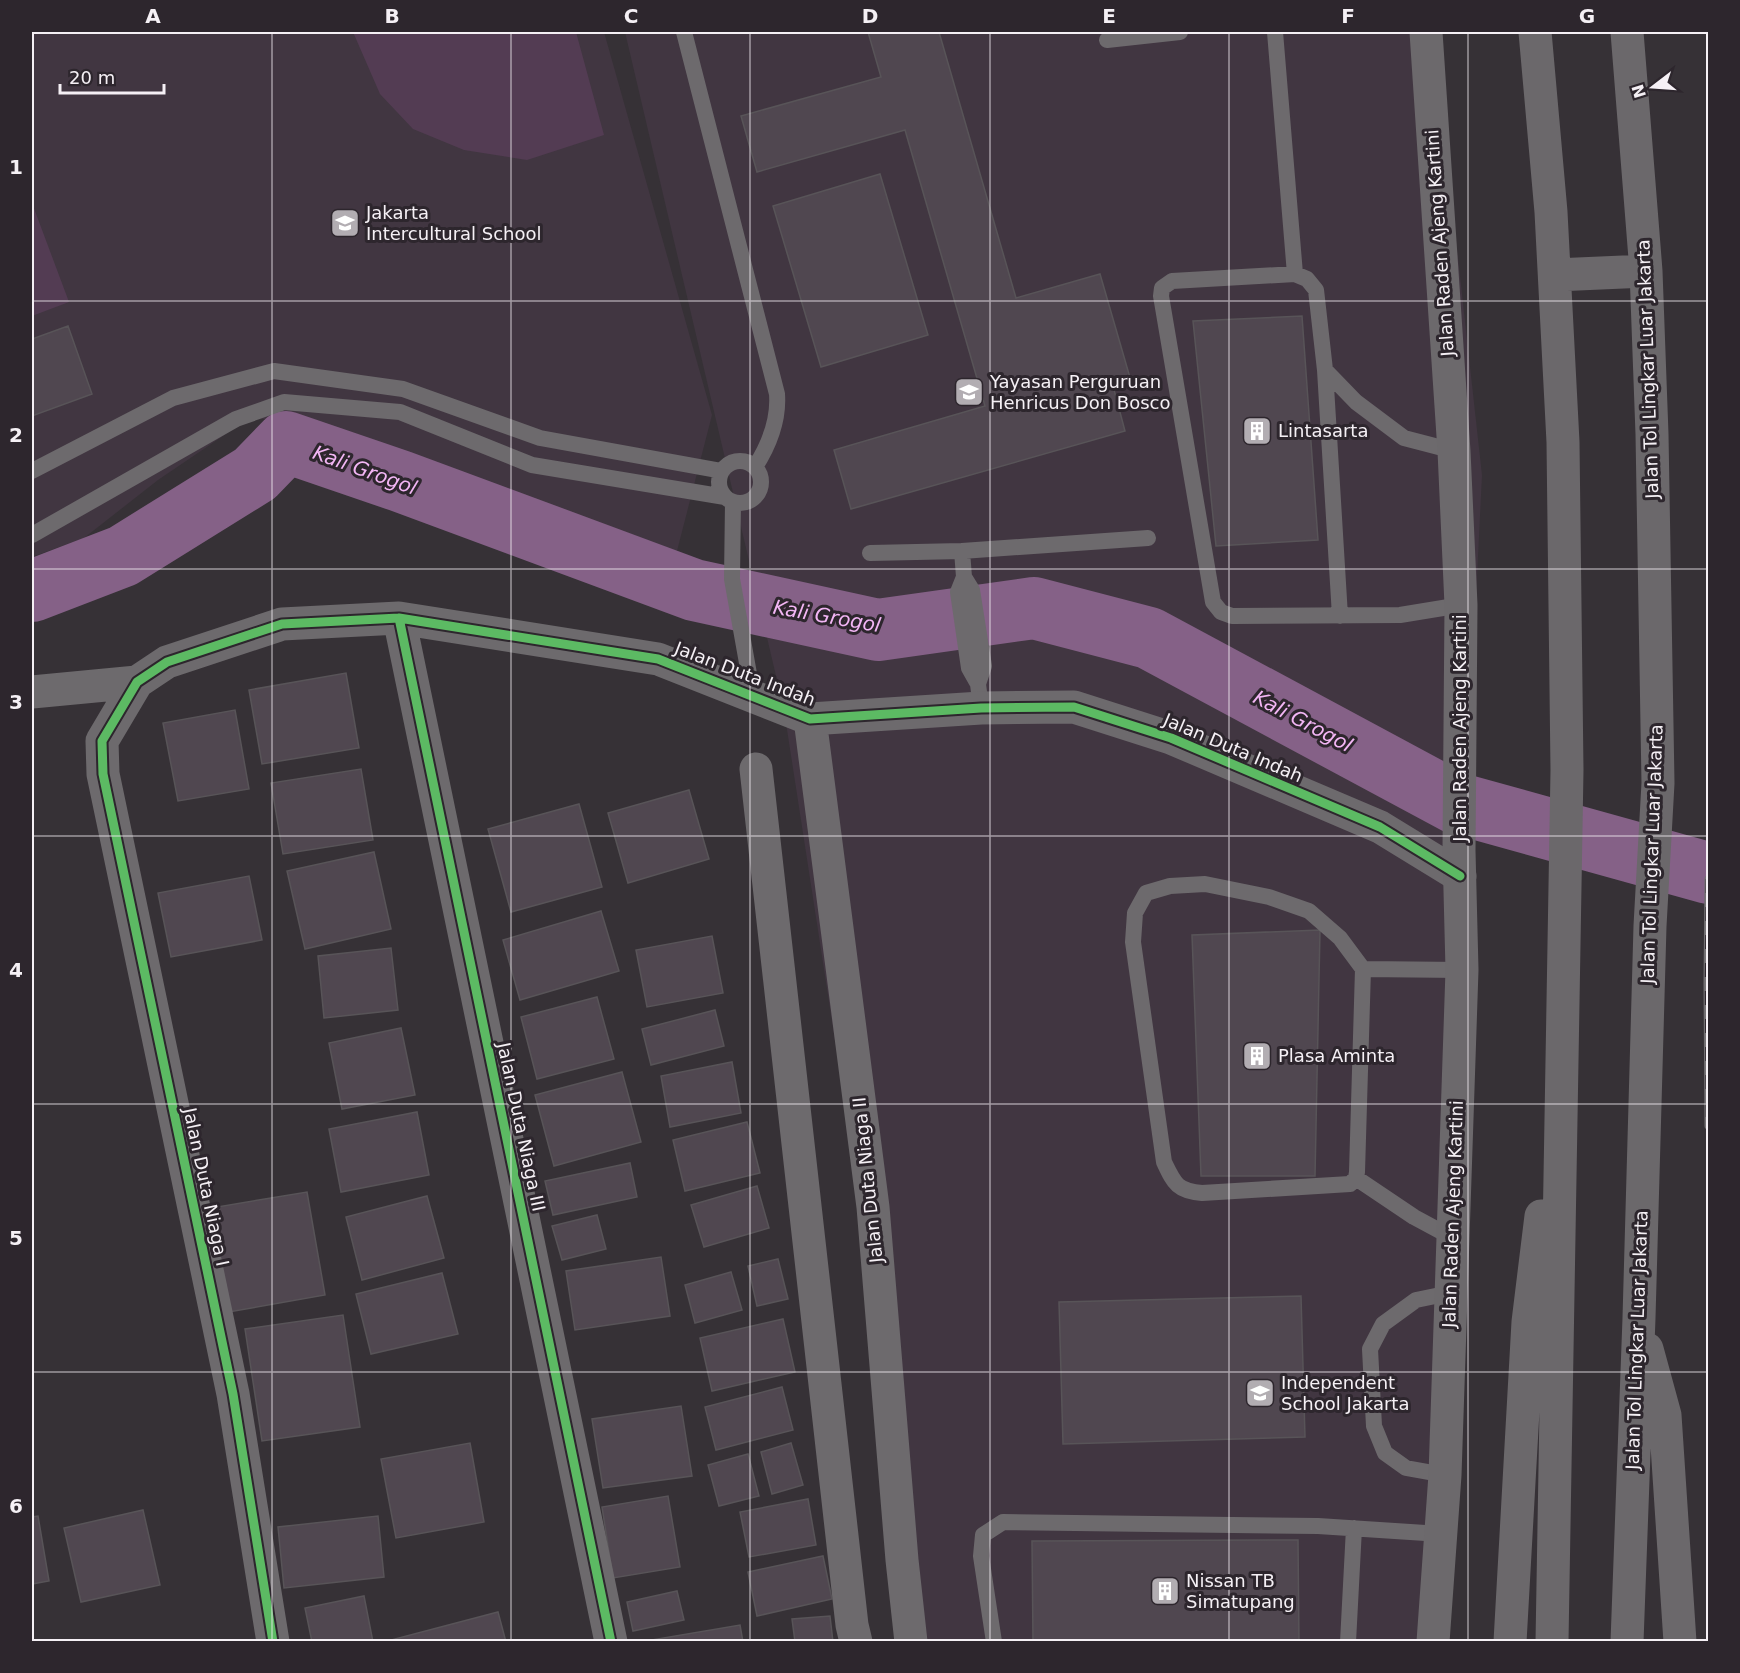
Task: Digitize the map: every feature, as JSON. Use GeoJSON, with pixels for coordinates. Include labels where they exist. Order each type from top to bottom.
{"type":"FeatureCollection","features":[{"type":"Feature","properties":{"kind":"highway","name":"Jalan Raden Ajeng Kartini"},"geometry":{"type":"LineString","coordinates":[[1426,32],[1454,451],[1461,604],[1462,970],[1444,1475],[1433,1641]]}},
{"type":"Feature","properties":{"kind":"highway"},"geometry":{"type":"LineString","coordinates":[[1535,32],[1555,275],[1563,442],[1566,770],[1552,1641]]}},
{"type":"Feature","properties":{"kind":"highway","name":"Jalan Tol Lingkar Luar Jakarta"},"geometry":{"type":"LineString","coordinates":[[1627,32],[1646,271],[1652,446],[1658,783],[1650,926],[1627,1641]]}},
{"type":"Feature","properties":{"kind":"highway"},"geometry":{"type":"LineString","coordinates":[[1555,275],[1646,271]]}},
{"type":"Feature","properties":{"kind":"highway"},"geometry":{"type":"LineString","coordinates":[[1510,1641],[1528,1322],[1561,1059]]}},
{"type":"Feature","properties":{"kind":"highway"},"geometry":{"type":"LineString","coordinates":[[1639,1318],[1665,1415],[1680,1641]]}},
{"type":"Feature","properties":{"kind":"street","name":"Jalan Duta Indah"},"geometry":{"type":"LineString","coordinates":[[102,741],[137,682],[167,662],[282,624],[399,618],[658,659],[748,685],[810,719],[979,696],[1074,707],[1171,738],[1380,827],[1460,864]]}},
{"type":"Feature","properties":{"kind":"street","name":"Jalan Duta Niaga III"},"geometry":{"type":"LineString","coordinates":[[399,618],[611,1641]]}},
{"type":"Feature","properties":{"kind":"street"},"geometry":{"type":"LineString","coordinates":[[32,692],[137,682]]}},
{"type":"Feature","properties":{"kind":"street","name":"Jalan Duta Niaga II"},"geometry":{"type":"LineString","coordinates":[[810,719],[873,1207],[901,1548],[911,1641]]}},
{"type":"Feature","properties":{"kind":"street","name":"Jalan Duta Niaga I"},"geometry":{"type":"LineString","coordinates":[[102,741],[102,774],[233,1394],[273,1641]]}},
{"type":"Feature","properties":{"kind":"street"},"geometry":{"type":"LineString","coordinates":[[756,769],[852,1625],[856,1641]]}},
{"type":"Feature","properties":{"kind":"lane"},"geometry":{"type":"LineString","coordinates":[[684,32],[777,394],[776,421],[766,448],[755,467]]}},
{"type":"Feature","properties":{"kind":"lane"},"geometry":{"type":"LineString","coordinates":[[1107,40],[1180,32]]}},
{"type":"Feature","properties":{"kind":"lane"},"geometry":{"type":"LineString","coordinates":[[1275,32],[1296,274]]}},
{"type":"Feature","properties":{"kind":"lane"},"geometry":{"type":"LineString","coordinates":[[1340,616],[1325,370],[1316,290],[1307,279],[1296,274],[1172,281],[1162,288],[1161,296],[1213,602],[1221,612],[1232,616],[1340,616],[1400,615],[1461,604]]}},
{"type":"Feature","properties":{"kind":"lane"},"geometry":{"type":"LineString","coordinates":[[1325,370],[1356,402],[1404,438],[1454,451]]}},
{"type":"Feature","properties":{"kind":"lane"},"geometry":{"type":"LineString","coordinates":[[32,471],[173,398],[274,371],[403,389],[540,438],[722,471]]}},
{"type":"Feature","properties":{"kind":"lane"},"geometry":{"type":"LineString","coordinates":[[32,535],[236,419],[284,402],[400,412],[532,465],[729,499],[742,503],[751,500],[761,484],[760,475],[755,467],[738,460],[729,464],[722,471],[719,479],[720,489],[729,499],[732,579],[748,685]]}},
{"type":"Feature","properties":{"kind":"lane"},"geometry":{"type":"LineString","coordinates":[[870,553],[962,551],[1148,538]]}},
{"type":"Feature","properties":{"kind":"lane"},"geometry":{"type":"LineString","coordinates":[[962,551],[964,586],[977,667],[979,696]]}},
{"type":"Feature","properties":{"kind":"lane"},"geometry":{"type":"LineString","coordinates":[[1205,884],[1269,897],[1309,911],[1340,938],[1363,969],[1356,1178],[1346,1185],[1202,1193],[1186,1192],[1174,1182],[1164,1162],[1133,942],[1135,914],[1146,892],[1170,886],[1205,884]]}},
{"type":"Feature","properties":{"kind":"lane"},"geometry":{"type":"LineString","coordinates":[[1363,969],[1462,970]]}},
{"type":"Feature","properties":{"kind":"lane"},"geometry":{"type":"LineString","coordinates":[[1356,1178],[1414,1217],[1453,1238]]}},
{"type":"Feature","properties":{"kind":"lane"},"geometry":{"type":"LineString","coordinates":[[1444,1475],[1406,1468],[1385,1453],[1374,1426],[1370,1349],[1383,1324],[1416,1300],[1450,1293]]}},
{"type":"Feature","properties":{"kind":"lane"},"geometry":{"type":"LineString","coordinates":[[994,1641],[981,1556],[983,1535],[1003,1522],[1318,1526],[1441,1534]]}},
{"type":"Feature","properties":{"kind":"lane"},"geometry":{"type":"LineString","coordinates":[[1348,1641],[1354,1528]]}},
{"type":"Feature","properties":{"kind":"shaded area","name":"Jakarta Intercultural School"},"geometry":{"type":"Polygon","coordinates":[[[32,32],[604,32],[712,415],[677,551],[352,432],[251,417],[158,480],[84,538],[32,557],[32,32]]]}},
{"type":"Feature","properties":{"kind":"shaded area"},"geometry":{"type":"Polygon","coordinates":[[[353,32],[576,32],[604,135],[527,160],[464,150],[413,129],[380,94],[353,32]]]}},
{"type":"Feature","properties":{"kind":"shaded area"},"geometry":{"type":"Polygon","coordinates":[[[625,32],[1433,32],[1482,475],[1425,1641],[924,1641],[915,1559],[784,710],[625,32]]]}},
{"type":"Feature","properties":{"kind":"shaded area"},"geometry":{"type":"Polygon","coordinates":[[[32,203],[69,302],[32,316],[32,203]]]}},
{"type":"Feature","properties":{"kind":"building","name":"Yayasan Perguruan Henricus Don Bosco"},"geometry":{"type":"Polygon","coordinates":[[[868,32],[939,32],[1016,298],[1100,274],[1131,381],[1113,386],[1125,431],[851,509],[834,450],[985,406],[905,130],[757,172],[741,116],[881,77],[868,32]]]}},
{"type":"Feature","properties":{"kind":"building"},"geometry":{"type":"Polygon","coordinates":[[[880,174],[928,335],[821,367],[773,206],[880,174]]]}},
{"type":"Feature","properties":{"kind":"building","name":"Lintasarta"},"geometry":{"type":"Polygon","coordinates":[[[1302,316],[1318,540],[1216,546],[1193,321],[1302,316]]]}},
{"type":"Feature","properties":{"kind":"building"},"geometry":{"type":"Polygon","coordinates":[[[68,326],[92,394],[32,416],[32,339],[68,326]]]}},
{"type":"Feature","properties":{"kind":"building"},"geometry":{"type":"Polygon","coordinates":[[[346,673],[359,748],[262,764],[249,690],[346,673]]]}},
{"type":"Feature","properties":{"kind":"building"},"geometry":{"type":"Polygon","coordinates":[[[235,710],[249,789],[178,801],[163,723],[235,710]]]}},
{"type":"Feature","properties":{"kind":"building"},"geometry":{"type":"Polygon","coordinates":[[[361,769],[373,840],[283,854],[271,783],[361,769]]]}},
{"type":"Feature","properties":{"kind":"building"},"geometry":{"type":"Polygon","coordinates":[[[689,790],[709,859],[628,883],[608,813],[689,790]]]}},
{"type":"Feature","properties":{"kind":"building"},"geometry":{"type":"Polygon","coordinates":[[[579,804],[602,887],[511,912],[488,829],[579,804]]]}},
{"type":"Feature","properties":{"kind":"building"},"geometry":{"type":"Polygon","coordinates":[[[374,852],[391,929],[305,949],[287,871],[374,852]]]}},
{"type":"Feature","properties":{"kind":"building"},"geometry":{"type":"Polygon","coordinates":[[[249,876],[262,940],[171,957],[158,893],[249,876]]]}},
{"type":"Feature","properties":{"kind":"building"},"geometry":{"type":"Polygon","coordinates":[[[601,911],[619,971],[520,1000],[503,940],[601,911]]]}},
{"type":"Feature","properties":{"kind":"building","name":"Plasa Aminta"},"geometry":{"type":"Polygon","coordinates":[[[1320,930],[1315,1176],[1201,1176],[1192,935],[1320,930]]]}},
{"type":"Feature","properties":{"kind":"building"},"geometry":{"type":"Polygon","coordinates":[[[712,936],[723,993],[647,1007],[636,950],[712,936]]]}},
{"type":"Feature","properties":{"kind":"building"},"geometry":{"type":"Polygon","coordinates":[[[391,948],[398,1010],[324,1018],[318,956],[391,948]]]}},
{"type":"Feature","properties":{"kind":"building"},"geometry":{"type":"Polygon","coordinates":[[[597,997],[614,1059],[537,1079],[521,1017],[597,997]]]}},
{"type":"Feature","properties":{"kind":"building"},"geometry":{"type":"Polygon","coordinates":[[[715,1010],[724,1046],[651,1065],[642,1029],[715,1010]]]}},
{"type":"Feature","properties":{"kind":"building"},"geometry":{"type":"Polygon","coordinates":[[[401,1028],[415,1095],[342,1109],[329,1043],[401,1028]]]}},
{"type":"Feature","properties":{"kind":"building"},"geometry":{"type":"Polygon","coordinates":[[[732,1062],[741,1113],[670,1127],[661,1076],[732,1062]]]}},
{"type":"Feature","properties":{"kind":"building"},"geometry":{"type":"Polygon","coordinates":[[[622,1072],[641,1142],[554,1166],[535,1095],[622,1072]]]}},
{"type":"Feature","properties":{"kind":"building"},"geometry":{"type":"Polygon","coordinates":[[[417,1112],[429,1175],[341,1192],[329,1129],[417,1112]]]}},
{"type":"Feature","properties":{"kind":"building"},"geometry":{"type":"Polygon","coordinates":[[[747,1122],[760,1173],[685,1191],[673,1140],[747,1122]]]}},
{"type":"Feature","properties":{"kind":"building"},"geometry":{"type":"Polygon","coordinates":[[[630,1163],[637,1197],[553,1215],[545,1181],[630,1163]]]}},
{"type":"Feature","properties":{"kind":"building"},"geometry":{"type":"Polygon","coordinates":[[[757,1186],[769,1228],[704,1247],[691,1205],[757,1186]]]}},
{"type":"Feature","properties":{"kind":"building"},"geometry":{"type":"Polygon","coordinates":[[[307,1192],[325,1295],[229,1312],[211,1208],[307,1192]]]}},
{"type":"Feature","properties":{"kind":"building"},"geometry":{"type":"Polygon","coordinates":[[[427,1196],[444,1258],[362,1280],[346,1217],[427,1196]]]}},
{"type":"Feature","properties":{"kind":"building"},"geometry":{"type":"Polygon","coordinates":[[[597,1215],[606,1249],[562,1260],[552,1226],[597,1215]]]}},
{"type":"Feature","properties":{"kind":"building"},"geometry":{"type":"Polygon","coordinates":[[[661,1257],[670,1316],[575,1330],[566,1271],[661,1257]]]}},
{"type":"Feature","properties":{"kind":"building"},"geometry":{"type":"Polygon","coordinates":[[[778,1259],[788,1299],[757,1306],[748,1266],[778,1259]]]}},
{"type":"Feature","properties":{"kind":"building"},"geometry":{"type":"Polygon","coordinates":[[[731,1272],[742,1310],[695,1323],[685,1285],[731,1272]]]}},
{"type":"Feature","properties":{"kind":"building"},"geometry":{"type":"Polygon","coordinates":[[[442,1273],[458,1334],[371,1354],[356,1294],[442,1273]]]}},
{"type":"Feature","properties":{"kind":"building"},"geometry":{"type":"Polygon","coordinates":[[[1301,1296],[1305,1437],[1063,1444],[1059,1302],[1301,1296]]]}},
{"type":"Feature","properties":{"kind":"building"},"geometry":{"type":"Polygon","coordinates":[[[343,1315],[360,1427],[262,1441],[245,1329],[343,1315]]]}},
{"type":"Feature","properties":{"kind":"building"},"geometry":{"type":"Polygon","coordinates":[[[783,1319],[795,1372],[712,1391],[700,1338],[783,1319]]]}},
{"type":"Feature","properties":{"kind":"building"},"geometry":{"type":"Polygon","coordinates":[[[782,1387],[793,1430],[716,1450],[705,1407],[782,1387]]]}},
{"type":"Feature","properties":{"kind":"building"},"geometry":{"type":"Polygon","coordinates":[[[681,1406],[692,1476],[603,1488],[592,1419],[681,1406]]]}},
{"type":"Feature","properties":{"kind":"building"},"geometry":{"type":"Polygon","coordinates":[[[470,1443],[484,1522],[396,1538],[381,1459],[470,1443]]]}},
{"type":"Feature","properties":{"kind":"building"},"geometry":{"type":"Polygon","coordinates":[[[791,1443],[803,1485],[772,1494],[761,1452],[791,1443]]]}},
{"type":"Feature","properties":{"kind":"building"},"geometry":{"type":"Polygon","coordinates":[[[748,1454],[759,1496],[719,1506],[708,1465],[748,1454]]]}},
{"type":"Feature","properties":{"kind":"building"},"geometry":{"type":"Polygon","coordinates":[[[668,1496],[680,1567],[613,1578],[602,1507],[668,1496]]]}},
{"type":"Feature","properties":{"kind":"building"},"geometry":{"type":"Polygon","coordinates":[[[808,1499],[816,1545],[749,1557],[740,1512],[808,1499]]]}},
{"type":"Feature","properties":{"kind":"building"},"geometry":{"type":"Polygon","coordinates":[[[143,1510],[160,1585],[81,1602],[64,1528],[143,1510]]]}},
{"type":"Feature","properties":{"kind":"building"},"geometry":{"type":"Polygon","coordinates":[[[38,1516],[49,1581],[32,1584],[32,1517],[38,1516]]]}},
{"type":"Feature","properties":{"kind":"building"},"geometry":{"type":"Polygon","coordinates":[[[378,1516],[384,1577],[284,1588],[278,1527],[378,1516]]]}},
{"type":"Feature","properties":{"kind":"building","name":"Nissan TB Simatupang"},"geometry":{"type":"Polygon","coordinates":[[[1298,1540],[1299,1642],[1033,1642],[1032,1541],[1298,1540]]]}},
{"type":"Feature","properties":{"kind":"building"},"geometry":{"type":"Polygon","coordinates":[[[823,1556],[832,1599],[757,1616],[748,1572],[823,1556]]]}},
{"type":"Feature","properties":{"kind":"building"},"geometry":{"type":"Polygon","coordinates":[[[677,1591],[684,1620],[633,1631],[627,1602],[677,1591]]]}},
{"type":"Feature","properties":{"kind":"building"},"geometry":{"type":"Polygon","coordinates":[[[364,1596],[373,1642],[312,1642],[305,1608],[364,1596]]]}},
{"type":"Feature","properties":{"kind":"building"},"geometry":{"type":"Polygon","coordinates":[[[498,1612],[506,1642],[391,1642],[391,1640],[498,1612]]]}},
{"type":"Feature","properties":{"kind":"building"},"geometry":{"type":"Polygon","coordinates":[[[830,1616],[833,1642],[795,1642],[792,1619],[830,1616]]]}},
{"type":"Feature","properties":{"kind":"building"},"geometry":{"type":"Polygon","coordinates":[[[740,1625],[743,1642],[640,1642],[740,1625]]]}},
{"type":"Feature","properties":{"kind":"waterway","name":"Kali Grogol"},"geometry":{"type":"LineString","coordinates":[[32,591],[123,556],[255,474],[286,442],[400,481],[694,590],[878,630],[1034,608],[1149,638],[1456,803],[1708,873]]}},
{"type":"Feature","properties":{"kind":"railway"},"geometry":{"type":"LineString","coordinates":[[1708,879],[1708,1126]]}},
{"type":"Feature","properties":{"kind":"cycle path"},"geometry":{"type":"LineString","coordinates":[[399,618],[611,1642]]}},
{"type":"Feature","properties":{"kind":"cycle path"},"geometry":{"type":"LineString","coordinates":[[273,1642],[233,1394],[103,774],[102,741],[137,682],[167,662],[282,624],[399,618],[658,659],[810,719],[981,708],[1074,707],[1171,738],[1380,827],[1460,876]]}},
{"type":"Feature","properties":{"kind":"place","name":"Jakarta Intercultural School"},"geometry":{"type":"Point","coordinates":[345,223]}},
{"type":"Feature","properties":{"kind":"place","name":"Yayasan Perguruan Henricus Don Bosco"},"geometry":{"type":"Point","coordinates":[969,392]}},
{"type":"Feature","properties":{"kind":"place","name":"Lintasarta"},"geometry":{"type":"Point","coordinates":[1257,431]}},
{"type":"Feature","properties":{"kind":"place","name":"Plasa Aminta"},"geometry":{"type":"Point","coordinates":[1257,1056]}},
{"type":"Feature","properties":{"kind":"place","name":"Independent School Jakarta"},"geometry":{"type":"Point","coordinates":[1260,1393]}},
{"type":"Feature","properties":{"kind":"place","name":"Nissan TB Simatupang"},"geometry":{"type":"Point","coordinates":[1165,1591]}}]}
